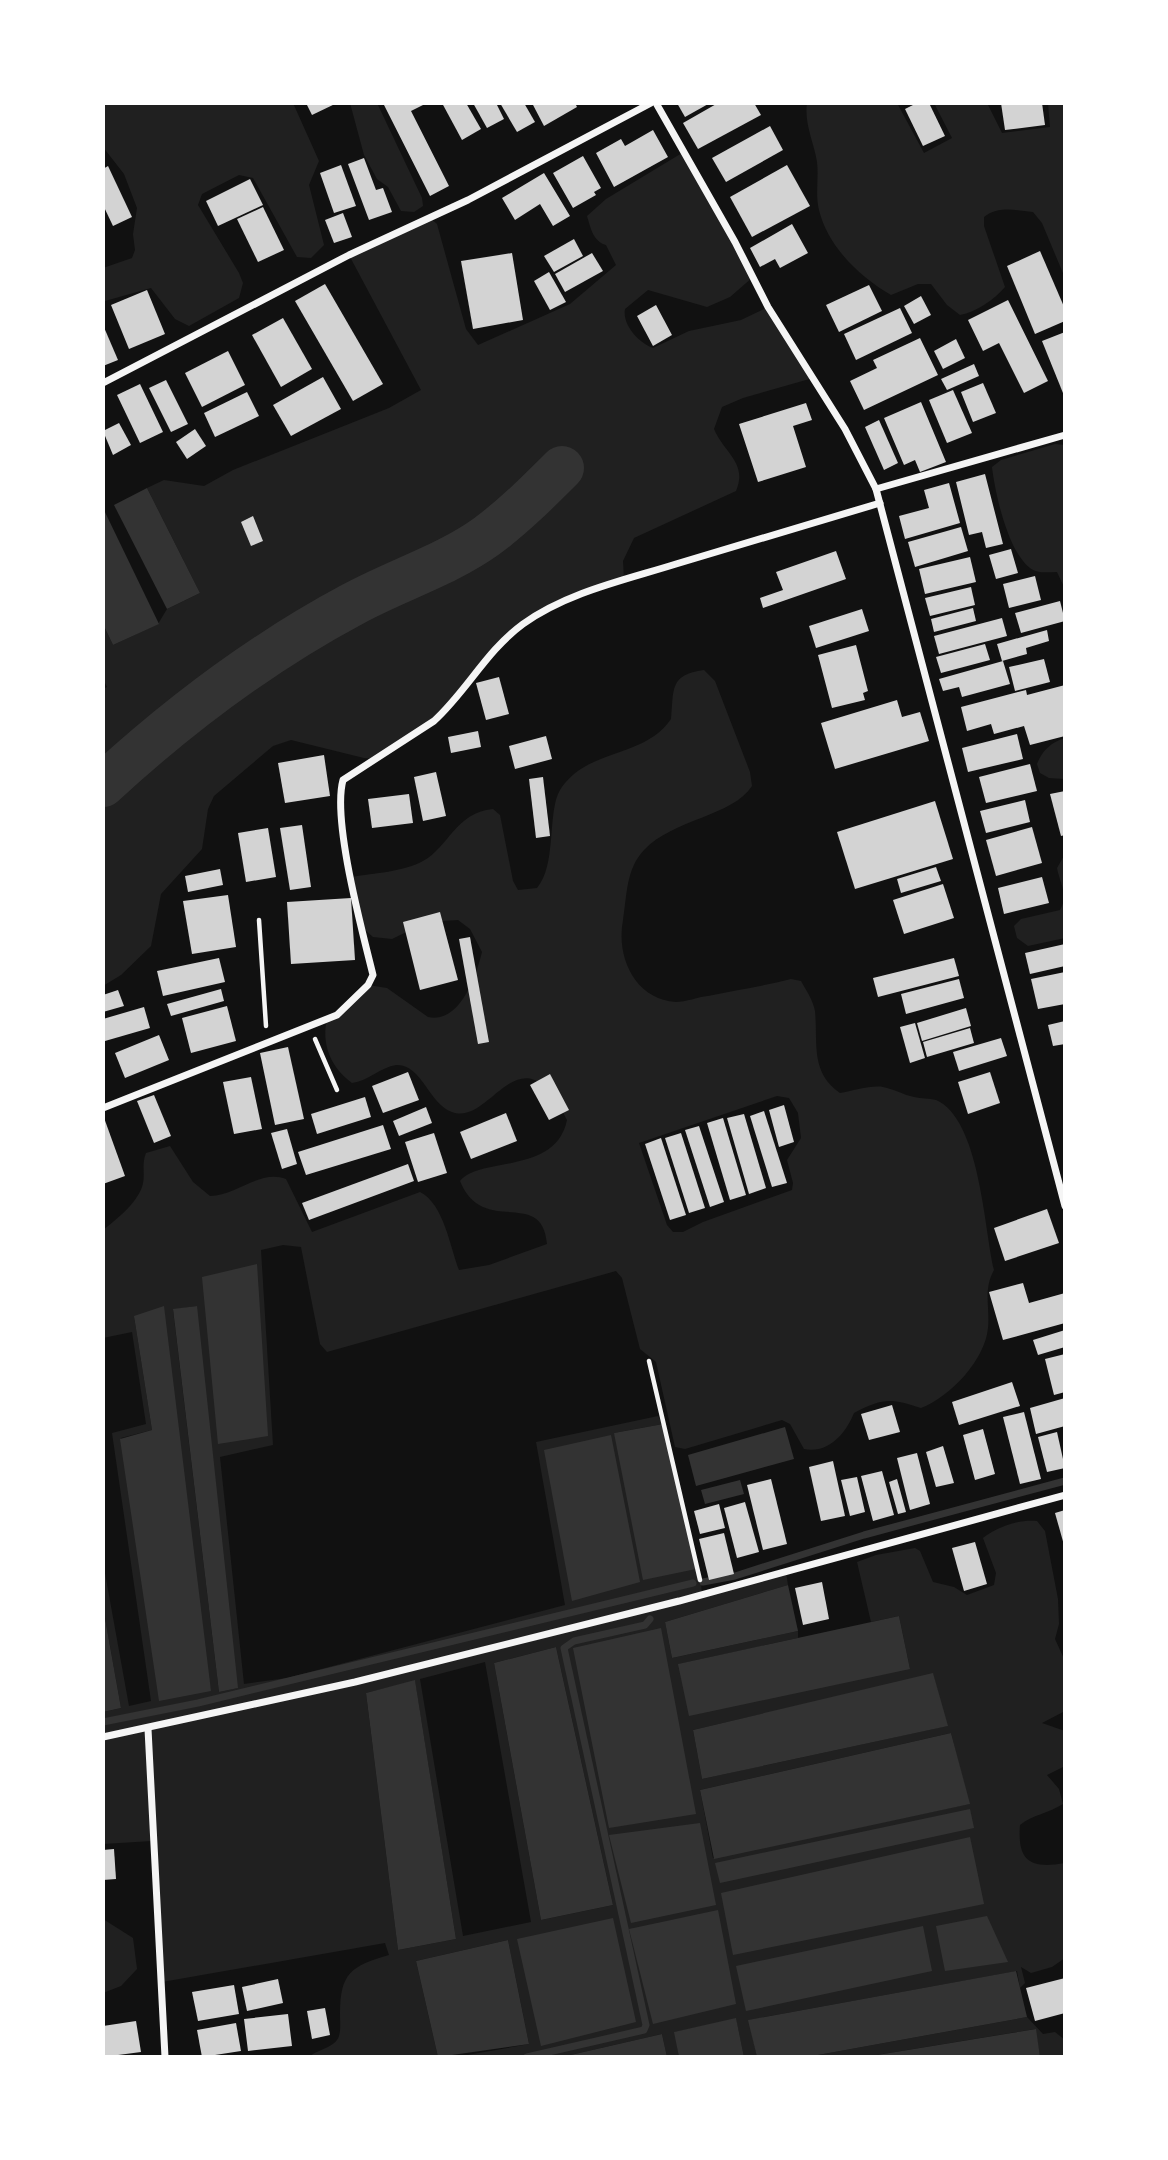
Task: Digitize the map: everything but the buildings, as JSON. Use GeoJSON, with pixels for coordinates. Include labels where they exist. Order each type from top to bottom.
{"type":"FeatureCollection","features":[{"type":"Feature","properties":{"kind":"street"},"geometry":{"type":"LineString","coordinates":[[103,383],[349,255],[468,200],[654,103],[735,242],[768,307],[845,429],[876,489],[1065,1206]]}},
{"type":"Feature","properties":{"kind":"street"},"geometry":{"type":"LineString","coordinates":[[876,489],[1065,435]]}},
{"type":"Feature","properties":{"kind":"street"},"geometry":{"type":"LineString","coordinates":[[103,1108],[337,1015],[357,998],[373,975],[342,829],[338,796],[343,780],[434,721],[446,710],[494,648],[553,605],[624,580],[880,503]]}},
{"type":"Feature","properties":{"kind":"street"},"geometry":{"type":"LineString","coordinates":[[103,1737],[355,1682],[702,1595],[1065,1494]]}},
{"type":"Feature","properties":{"kind":"street"},"geometry":{"type":"LineString","coordinates":[[148,1729],[165,2057]]}},
{"type":"Feature","properties":{"kind":"path"},"geometry":{"type":"LineString","coordinates":[[260,920],[267,1041]]}},
{"type":"Feature","properties":{"kind":"path"},"geometry":{"type":"LineString","coordinates":[[309,1025],[337,1090]]}},
{"type":"Feature","properties":{"kind":"path"},"geometry":{"type":"LineString","coordinates":[[649,1361],[702,1595]]}},
{"type":"Feature","properties":{"kind":"shaded area"},"geometry":{"type":"Polygon","coordinates":[[[103,103],[293,103],[319,161],[309,185],[324,245],[311,258],[297,257],[253,178],[239,175],[202,194],[198,205],[239,273],[243,283],[239,298],[189,326],[175,319],[151,288],[105,301],[103,268],[132,258],[135,250],[133,234],[137,208],[124,174],[103,147],[103,103]]]}},
{"type":"Feature","properties":{"kind":"shaded area"},"geometry":{"type":"Polygon","coordinates":[[[350,103],[377,103],[422,198],[423,206],[414,212],[401,211],[388,187],[377,179],[364,155],[350,103]]]}},
{"type":"Feature","properties":{"kind":"shaded area"},"geometry":{"type":"Polygon","coordinates":[[[807,103],[897,103],[924,153],[952,138],[934,103],[987,103],[1002,133],[1050,127],[1048,103],[1065,103],[1065,278],[1042,223],[1033,212],[1007,210],[995,211],[984,217],[984,226],[1005,287],[984,305],[960,315],[947,305],[931,284],[918,284],[891,295],[879,288],[847,260],[823,224],[818,204],[817,162],[808,126],[807,103]]]}},
{"type":"Feature","properties":{"kind":"shaded area"},"geometry":{"type":"Polygon","coordinates":[[[682,153],[753,277],[730,297],[707,307],[648,290],[625,309],[629,327],[637,338],[653,348],[689,331],[741,320],[768,307],[813,378],[743,398],[722,407],[714,429],[737,465],[739,481],[736,491],[634,538],[623,561],[624,580],[553,605],[494,648],[446,710],[379,759],[364,758],[291,740],[273,746],[214,796],[208,809],[202,849],[161,894],[151,946],[121,975],[103,986],[103,689],[107,687],[103,679],[103,624],[113,645],[158,624],[167,609],[200,593],[147,488],[164,480],[204,486],[233,470],[389,408],[421,390],[349,255],[429,217],[437,224],[466,329],[478,345],[570,304],[616,265],[606,245],[598,241],[593,234],[587,216],[606,199],[682,153]]]}},
{"type":"Feature","properties":{"kind":"shaded area"},"geometry":{"type":"Polygon","coordinates":[[[1055,444],[1065,445],[1065,589],[1057,572],[1033,570],[1015,549],[996,492],[992,467],[1001,460],[1055,444]]]}},
{"type":"Feature","properties":{"kind":"shaded area"},"geometry":{"type":"Polygon","coordinates":[[[147,488],[200,593],[167,609],[114,505],[147,488]]]}},
{"type":"Feature","properties":{"kind":"shaded area"},"geometry":{"type":"Polygon","coordinates":[[[103,508],[159,624],[113,645],[103,624],[103,508]]]}},
{"type":"Feature","properties":{"kind":"shaded area"},"geometry":{"type":"Polygon","coordinates":[[[704,670],[715,681],[750,772],[752,786],[731,804],[670,831],[638,857],[628,883],[622,934],[622,948],[631,973],[649,993],[676,1002],[791,979],[801,981],[814,1007],[817,1056],[830,1085],[840,1093],[883,1087],[914,1097],[936,1100],[951,1111],[962,1129],[978,1176],[994,1270],[988,1291],[988,1328],[980,1352],[964,1376],[932,1403],[921,1408],[894,1401],[872,1404],[854,1413],[841,1434],[829,1445],[821,1448],[804,1449],[790,1424],[782,1420],[685,1449],[675,1447],[656,1362],[640,1349],[622,1278],[616,1271],[327,1352],[320,1344],[301,1247],[283,1245],[261,1250],[273,1445],[220,1457],[244,1684],[287,1678],[565,1605],[536,1442],[658,1416],[663,1424],[614,1433],[700,1573],[702,1595],[786,1572],[788,1585],[665,1622],[672,1658],[798,1631],[798,1638],[679,1664],[910,1669],[899,1616],[871,1622],[857,1562],[876,1555],[915,1548],[920,1551],[933,1582],[954,1587],[967,1595],[994,1585],[996,1573],[983,1538],[1009,1525],[1037,1521],[1045,1531],[1058,1599],[1059,1624],[1055,1639],[1065,1661],[1065,1711],[1042,1723],[1065,1731],[1065,1766],[1047,1775],[1059,1789],[1063,1804],[1020,1825],[1020,1838],[1024,1855],[1029,1860],[1043,1865],[1065,1863],[1065,1958],[1052,1967],[1031,1973],[1021,1967],[1025,1983],[1020,1988],[1017,1971],[749,2020],[757,2057],[744,2057],[736,2019],[675,2032],[679,2057],[667,2057],[662,2034],[562,2057],[456,2057],[529,2044],[508,1940],[416,1961],[438,2057],[309,2057],[337,2040],[345,1980],[365,1963],[389,1955],[385,1943],[162,1982],[152,1841],[103,1844],[103,1712],[121,1708],[103,1607],[103,1562],[129,1706],[151,1701],[112,1433],[146,1424],[132,1332],[103,1338],[103,1230],[125,1211],[139,1193],[143,1183],[146,1153],[170,1146],[193,1182],[210,1196],[230,1192],[267,1177],[286,1179],[312,1232],[420,1192],[441,1216],[459,1270],[489,1265],[547,1244],[543,1227],[535,1218],[483,1207],[470,1198],[460,1181],[470,1173],[534,1157],[548,1149],[560,1137],[567,1120],[550,1092],[535,1080],[521,1079],[507,1085],[480,1106],[466,1113],[452,1112],[444,1108],[419,1077],[405,1066],[390,1066],[364,1080],[352,1083],[333,1063],[325,1037],[327,1019],[368,985],[387,988],[428,1017],[439,1017],[458,1006],[465,996],[482,952],[470,929],[458,920],[427,922],[392,939],[373,937],[363,928],[352,877],[415,865],[432,855],[470,817],[493,809],[500,815],[513,881],[518,890],[537,888],[547,866],[554,811],[560,790],[571,777],[585,767],[646,741],[660,732],[671,719],[676,685],[684,676],[704,670]],[[777,1096],[639,1143],[667,1225],[673,1232],[683,1232],[703,1222],[792,1190],[793,1183],[787,1160],[801,1138],[798,1113],[789,1098],[777,1096]],[[196,1306],[173,1310],[219,1692],[237,1688],[196,1306]],[[134,1316],[152,1430],[121,1438],[211,1691],[134,1316]],[[556,1647],[494,1663],[541,1920],[613,1905],[556,1647]],[[485,1662],[420,1679],[463,1936],[531,1922],[485,1662]],[[933,1674],[693,1730],[702,1779],[947,1726],[933,1674]],[[415,1681],[366,1693],[398,1950],[456,1939],[415,1681]],[[951,1733],[700,1790],[713,1858],[969,1804],[951,1733]]]}},
{"type":"Feature","properties":{"kind":"shaded area"},"geometry":{"type":"Polygon","coordinates":[[[1065,738],[1065,779],[1049,778],[1040,773],[1037,764],[1048,748],[1065,738]]]}},
{"type":"Feature","properties":{"kind":"shaded area"},"geometry":{"type":"Polygon","coordinates":[[[1065,854],[1065,938],[1028,946],[1017,938],[1014,926],[1021,919],[1060,910],[1064,894],[1057,868],[1065,854]]]}},
{"type":"Feature","properties":{"kind":"shaded area"},"geometry":{"type":"Polygon","coordinates":[[[257,1264],[268,1436],[218,1444],[202,1277],[257,1264]]]}},
{"type":"Feature","properties":{"kind":"shaded area"},"geometry":{"type":"Polygon","coordinates":[[[164,1306],[211,1691],[159,1701],[120,1439],[152,1430],[134,1316],[164,1306]]]}},
{"type":"Feature","properties":{"kind":"shaded area"},"geometry":{"type":"Polygon","coordinates":[[[197,1306],[238,1688],[219,1692],[173,1309],[197,1306]]]}},
{"type":"Feature","properties":{"kind":"shaded area"},"geometry":{"type":"Polygon","coordinates":[[[663,1424],[696,1569],[643,1580],[614,1433],[663,1424]]]}},
{"type":"Feature","properties":{"kind":"shaded area"},"geometry":{"type":"Polygon","coordinates":[[[785,1427],[794,1459],[696,1486],[688,1455],[785,1427]]]}},
{"type":"Feature","properties":{"kind":"shaded area"},"geometry":{"type":"Polygon","coordinates":[[[611,1435],[640,1582],[572,1601],[544,1450],[611,1435]]]}},
{"type":"Feature","properties":{"kind":"shaded area"},"geometry":{"type":"Polygon","coordinates":[[[740,1480],[744,1494],[705,1504],[701,1490],[740,1480]]]}},
{"type":"Feature","properties":{"kind":"shaded area"},"geometry":{"type":"Polygon","coordinates":[[[788,1585],[798,1631],[672,1658],[665,1622],[788,1585]]]}},
{"type":"Feature","properties":{"kind":"shaded area"},"geometry":{"type":"Polygon","coordinates":[[[103,1607],[121,1708],[103,1712],[103,1607]]]}},
{"type":"Feature","properties":{"kind":"shaded area"},"geometry":{"type":"Polygon","coordinates":[[[899,1616],[910,1669],[689,1716],[678,1664],[899,1616]]]}},
{"type":"Feature","properties":{"kind":"shaded area"},"geometry":{"type":"Polygon","coordinates":[[[661,1628],[696,1814],[609,1828],[573,1648],[661,1628]]]}},
{"type":"Feature","properties":{"kind":"shaded area"},"geometry":{"type":"Polygon","coordinates":[[[556,1647],[613,1905],[541,1920],[494,1663],[556,1647]]]}},
{"type":"Feature","properties":{"kind":"shaded area"},"geometry":{"type":"Polygon","coordinates":[[[933,1673],[948,1726],[702,1779],[693,1730],[933,1673]]]}},
{"type":"Feature","properties":{"kind":"shaded area"},"geometry":{"type":"Polygon","coordinates":[[[415,1680],[456,1939],[398,1950],[366,1693],[415,1680]]]}},
{"type":"Feature","properties":{"kind":"shaded area"},"geometry":{"type":"Polygon","coordinates":[[[951,1733],[970,1804],[714,1859],[700,1790],[951,1733]]]}},
{"type":"Feature","properties":{"kind":"shaded area"},"geometry":{"type":"Polygon","coordinates":[[[970,1809],[974,1828],[720,1883],[715,1863],[970,1809]]]}},
{"type":"Feature","properties":{"kind":"shaded area"},"geometry":{"type":"Polygon","coordinates":[[[700,1823],[716,1905],[631,1923],[609,1835],[700,1823]]]}},
{"type":"Feature","properties":{"kind":"shaded area"},"geometry":{"type":"Polygon","coordinates":[[[970,1837],[984,1904],[733,1955],[721,1893],[970,1837]]]}},
{"type":"Feature","properties":{"kind":"shaded area"},"geometry":{"type":"Polygon","coordinates":[[[718,1910],[736,2004],[653,2024],[629,1929],[718,1910]]]}},
{"type":"Feature","properties":{"kind":"shaded area"},"geometry":{"type":"Polygon","coordinates":[[[987,1916],[1008,1962],[945,1971],[936,1926],[987,1916]]]}},
{"type":"Feature","properties":{"kind":"shaded area"},"geometry":{"type":"Polygon","coordinates":[[[613,1918],[636,2022],[541,2046],[517,1939],[613,1918]]]}},
{"type":"Feature","properties":{"kind":"shaded area"},"geometry":{"type":"Polygon","coordinates":[[[103,1919],[133,1938],[137,1969],[121,1986],[103,1993],[103,1919]]]}},
{"type":"Feature","properties":{"kind":"shaded area"},"geometry":{"type":"Polygon","coordinates":[[[923,1926],[932,1971],[746,2011],[736,1966],[923,1926]]]}},
{"type":"Feature","properties":{"kind":"shaded area"},"geometry":{"type":"Polygon","coordinates":[[[508,1940],[529,2044],[438,2057],[416,1961],[508,1940]]]}},
{"type":"Feature","properties":{"kind":"shaded area"},"geometry":{"type":"Polygon","coordinates":[[[1016,1971],[1027,2017],[807,2057],[757,2057],[748,2020],[1016,1971]]]}},
{"type":"Feature","properties":{"kind":"shaded area"},"geometry":{"type":"Polygon","coordinates":[[[1027,2017],[1043,2034],[1055,2032],[1065,2040],[1065,2057],[1040,2057],[1035,2029],[865,2057],[807,2057],[1027,2017]]]}},
{"type":"Feature","properties":{"kind":"shaded area"},"geometry":{"type":"Polygon","coordinates":[[[736,2018],[744,2057],[679,2057],[674,2032],[736,2018]]]}},
{"type":"Feature","properties":{"kind":"shaded area"},"geometry":{"type":"Polygon","coordinates":[[[1036,2029],[1040,2057],[865,2057],[1036,2029]]]}},
{"type":"Feature","properties":{"kind":"shaded area"},"geometry":{"type":"Polygon","coordinates":[[[662,2034],[667,2057],[562,2057],[662,2034]]]}},
{"type":"Feature","properties":{"kind":"waterway"},"geometry":{"type":"LineString","coordinates":[[103,785],[161,734],[254,664],[353,604],[472,546],[507,520],[562,468]]}},
{"type":"Feature","properties":{"kind":"waterway"},"geometry":{"type":"LineString","coordinates":[[703,1582],[735,1576],[864,1535],[1065,1481]]}},
{"type":"Feature","properties":{"kind":"waterway"},"geometry":{"type":"LineString","coordinates":[[103,1722],[198,1703],[693,1583]]}},
{"type":"Feature","properties":{"kind":"waterway"},"geometry":{"type":"LineString","coordinates":[[527,2057],[644,2030],[646,2025],[564,1648],[574,1641],[645,1625],[650,1619]]}}]}
